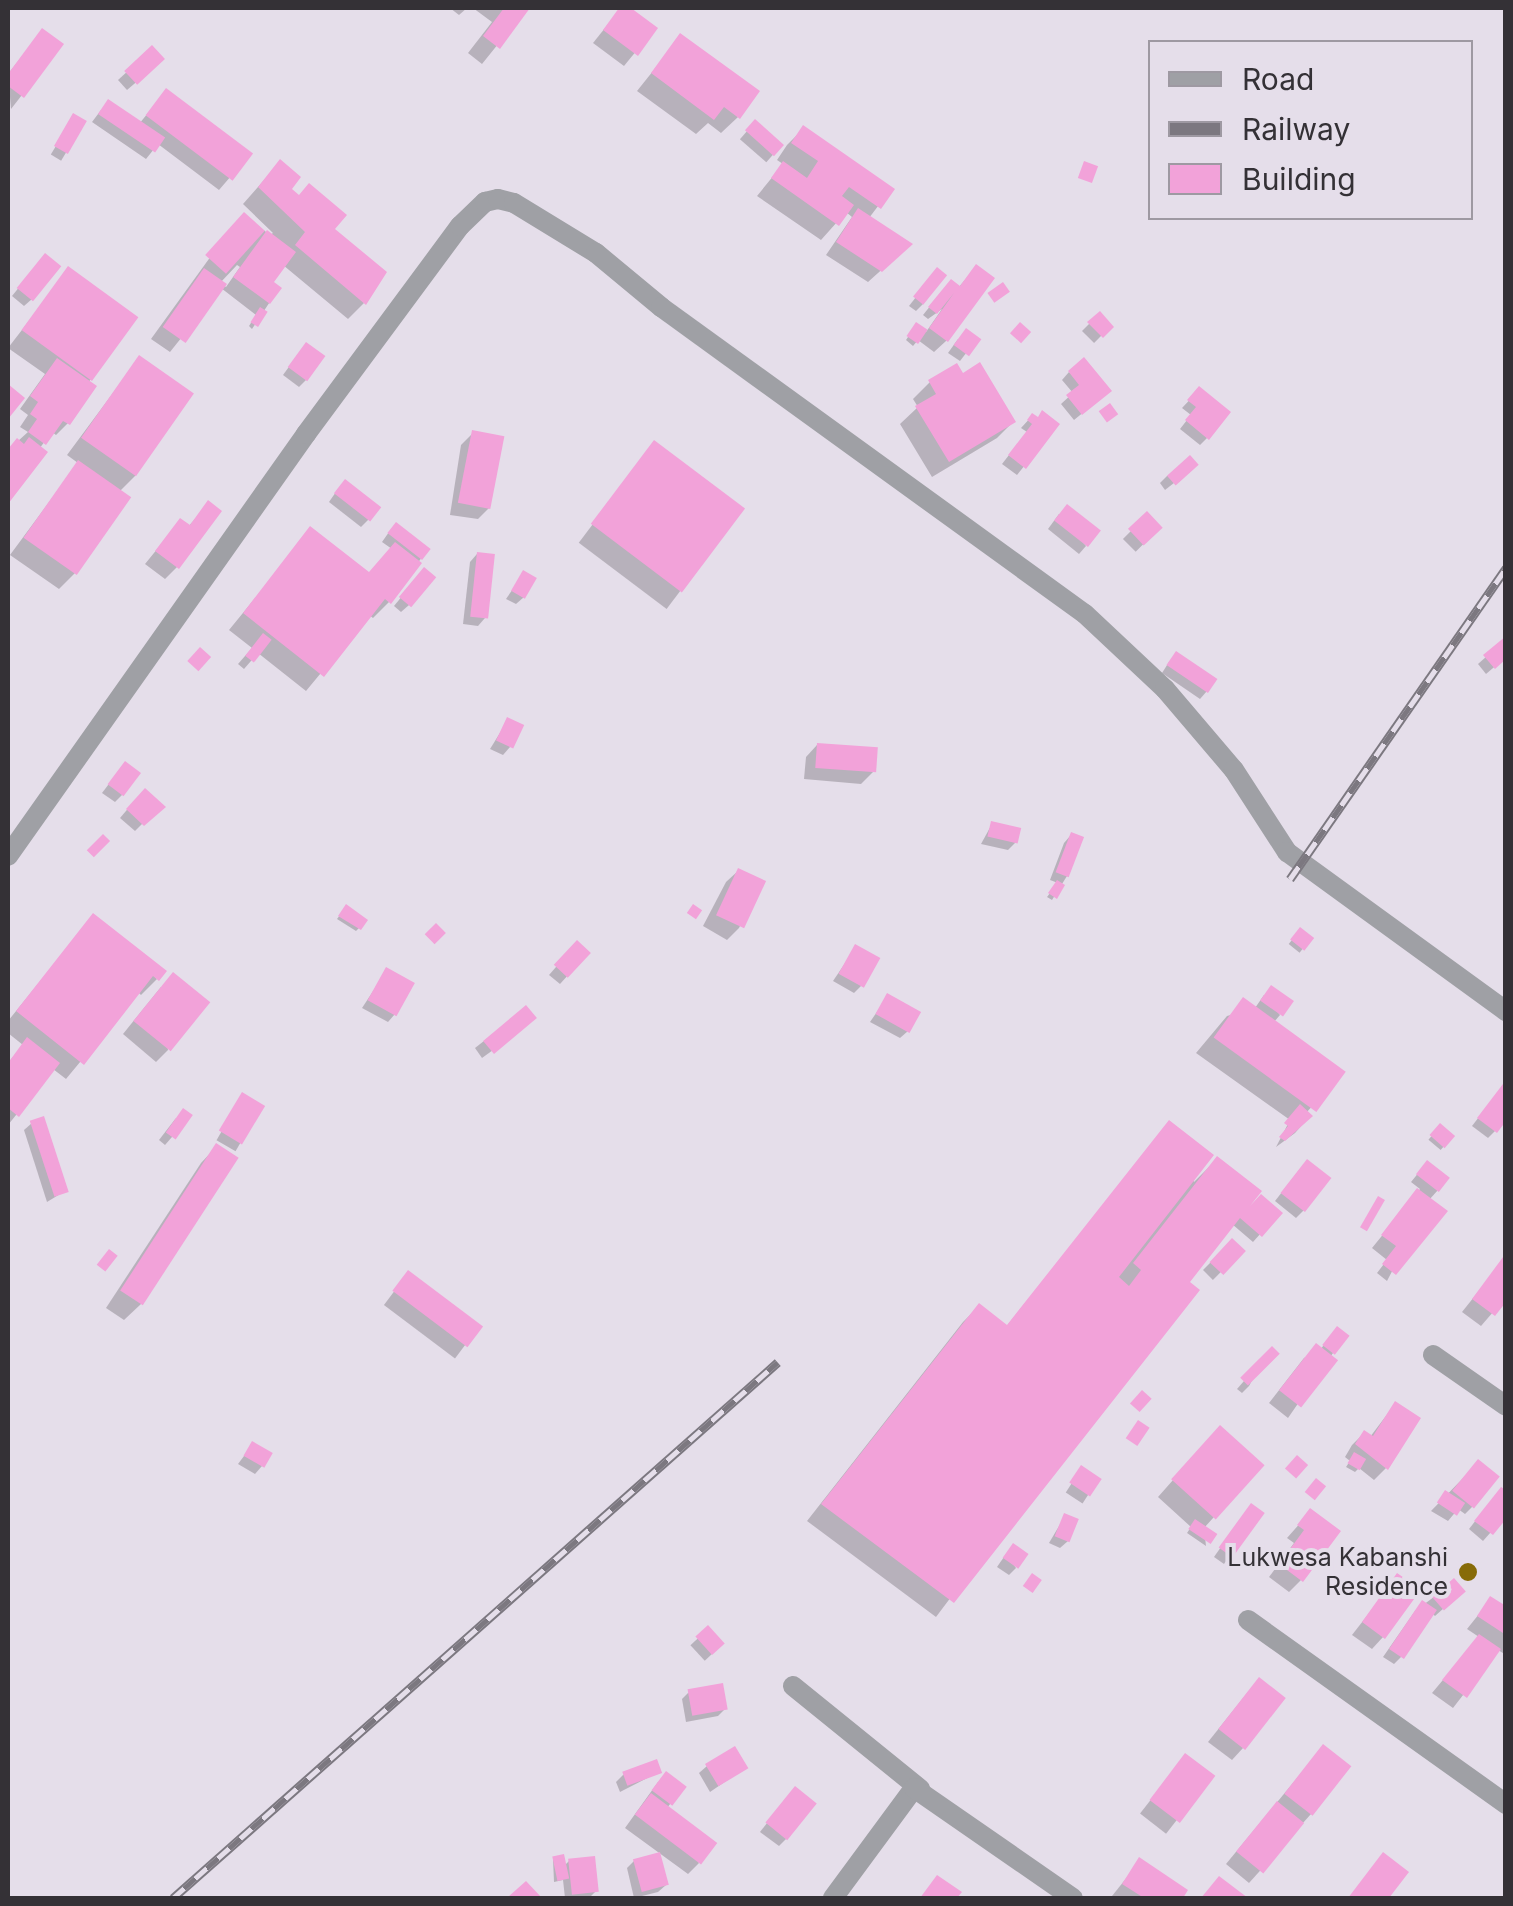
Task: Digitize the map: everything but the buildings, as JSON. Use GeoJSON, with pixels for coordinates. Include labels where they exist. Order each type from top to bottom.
{"type":"FeatureCollection","features":[{"type":"Feature","properties":{"kind":"street"},"geometry":{"type":"LineString","coordinates":[[8,856],[306,434],[460,226],[485,202],[498,199],[514,203],[596,253],[661,307],[1096,622],[1165,689],[1222,757],[1287,852],[1506,1011]]}},
{"type":"Feature","properties":{"kind":"street"},"geometry":{"type":"LineString","coordinates":[[1433,1355],[1506,1406]]}},
{"type":"Feature","properties":{"kind":"street"},"geometry":{"type":"LineString","coordinates":[[1248,1620],[1506,1804]]}},
{"type":"Feature","properties":{"kind":"street"},"geometry":{"type":"LineString","coordinates":[[793,1686],[920,1789],[1073,1898]]}},
{"type":"Feature","properties":{"kind":"street"},"geometry":{"type":"LineString","coordinates":[[833,1898],[907,1792],[920,1789]]}},
{"type":"Feature","properties":{"kind":"railway"},"geometry":{"type":"LineString","coordinates":[[1290,879],[1506,568]]}},
{"type":"Feature","properties":{"kind":"railway"},"geometry":{"type":"LineString","coordinates":[[173,1898],[778,1362]]}},
{"type":"Feature","properties":{"kind":"place","name":"Lukwesa Kabanshi Residence"},"geometry":{"type":"Point","coordinates":[1468,1572]}}]}
